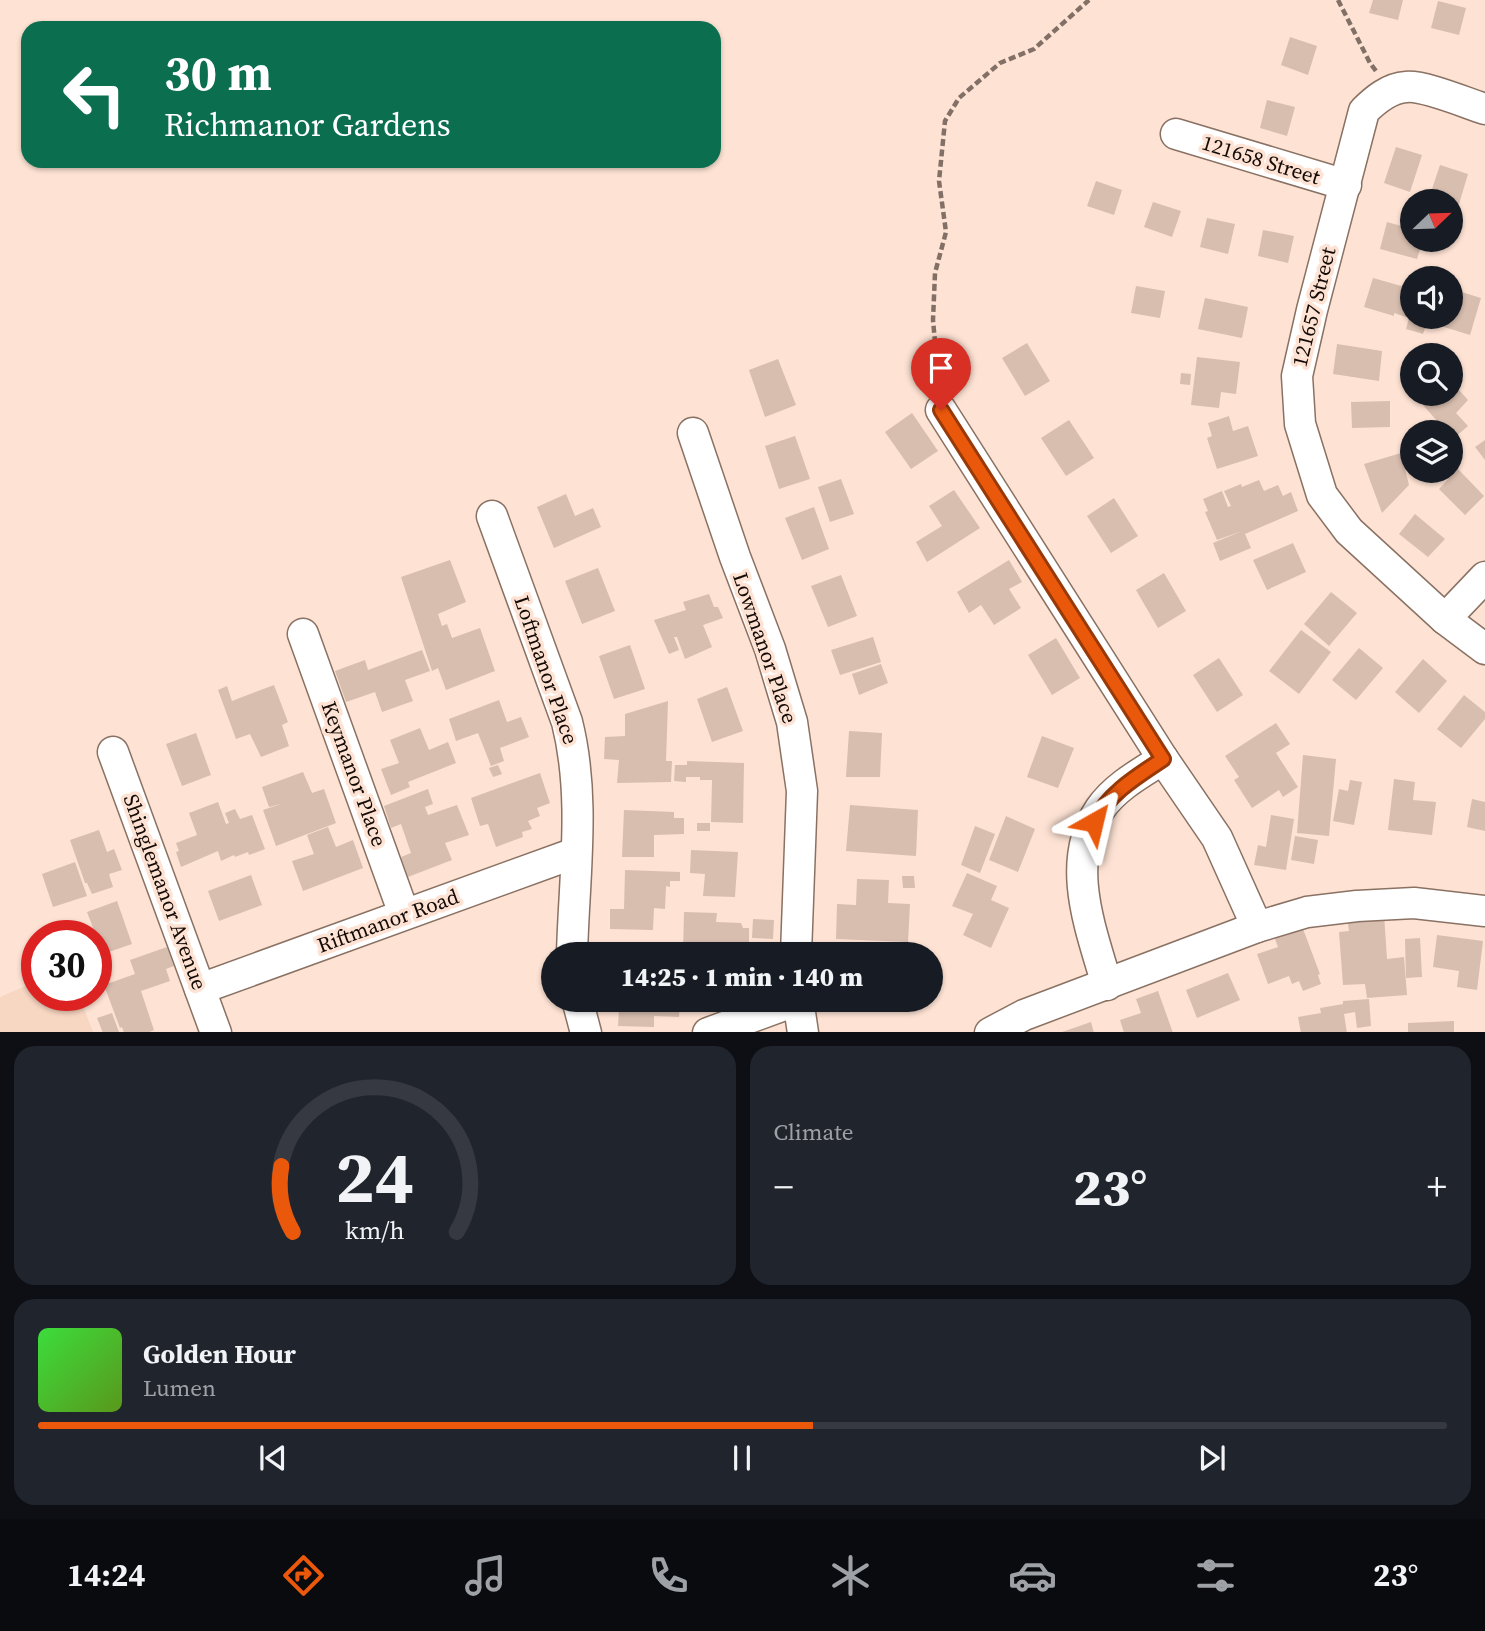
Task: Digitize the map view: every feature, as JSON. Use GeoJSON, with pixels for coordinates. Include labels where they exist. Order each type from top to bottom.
{"type":"FeatureCollection","features":[{"type":"Feature","properties":{"kind":"street"},"geometry":{"type":"LineString","coordinates":[[1393,89],[1408,86],[1485,110]]}},
{"type":"Feature","properties":{"kind":"street","name":"121657 Street"},"geometry":{"type":"LineString","coordinates":[[1393,89],[1375,100],[1364,111],[1297,376],[1300,424],[1322,495],[1349,531],[1445,619],[1485,649]]}},
{"type":"Feature","properties":{"kind":"street","name":"121658 Street"},"geometry":{"type":"LineString","coordinates":[[1176,134],[1346,185]]}},
{"type":"Feature","properties":{"kind":"street"},"geometry":{"type":"LineString","coordinates":[[941,410],[1163,759],[1217,838],[1256,927]]}},
{"type":"Feature","properties":{"kind":"street","name":"Lowmanor Place"},"geometry":{"type":"LineString","coordinates":[[693,433],[734,557],[770,649],[792,722],[802,791],[796,942]]}},
{"type":"Feature","properties":{"kind":"street","name":"Loftmanor Place"},"geometry":{"type":"LineString","coordinates":[[492,516],[573,743],[578,779],[572,942]]}},
{"type":"Feature","properties":{"kind":"street"},"geometry":{"type":"LineString","coordinates":[[1445,619],[1485,577]]}},
{"type":"Feature","properties":{"kind":"street","name":"Keymanor Place"},"geometry":{"type":"LineString","coordinates":[[303,634],[404,914]]}},
{"type":"Feature","properties":{"kind":"street","name":"Shinglemanor Avenue"},"geometry":{"type":"LineString","coordinates":[[113,752],[216,1032]]}},
{"type":"Feature","properties":{"kind":"street"},"geometry":{"type":"LineString","coordinates":[[1107,985],[1083,888],[1083,853],[1087,835],[1101,808],[1123,785],[1163,759]]}},
{"type":"Feature","properties":{"kind":"street","name":"Riftmanor Road"},"geometry":{"type":"LineString","coordinates":[[200,989],[575,853]]}},
{"type":"Feature","properties":{"kind":"street"},"geometry":{"type":"LineString","coordinates":[[990,1032],[1024,1015],[1256,927],[1307,912],[1414,903],[1485,911]]}},
{"type":"Feature","properties":{"kind":"street"},"geometry":{"type":"LineString","coordinates":[[581,1012],[586,1032]]}},
{"type":"Feature","properties":{"kind":"street"},"geometry":{"type":"LineString","coordinates":[[708,1032],[764,1012]]}},
{"type":"Feature","properties":{"kind":"street"},"geometry":{"type":"LineString","coordinates":[[800,1012],[803,1032]]}},
{"type":"Feature","properties":{"kind":"path"},"geometry":{"type":"LineString","coordinates":[[941,410],[933,320],[935,273],[946,232],[939,181],[945,121],[959,98],[1000,63],[1034,49],[1089,0]]}},
{"type":"Feature","properties":{"kind":"path"},"geometry":{"type":"LineString","coordinates":[[1338,0],[1370,63],[1393,89]]}},
{"type":"Feature","properties":{"kind":"shaded area"},"geometry":{"type":"Polygon","coordinates":[[[21,988],[21,1011],[85,1011],[93,1032],[0,1032],[0,997],[21,988]]]}},
{"type":"Feature","properties":{"kind":"building"},"geometry":{"type":"Polygon","coordinates":[[[1373,0],[1403,0],[1398,20],[1369,13],[1373,0]]]}},
{"type":"Feature","properties":{"kind":"building"},"geometry":{"type":"Polygon","coordinates":[[[1438,1],[1466,8],[1459,35],[1431,28],[1438,1]]]}},
{"type":"Feature","properties":{"kind":"building"},"geometry":{"type":"Polygon","coordinates":[[[1290,37],[1317,46],[1308,75],[1281,65],[1290,37]]]}},
{"type":"Feature","properties":{"kind":"building"},"geometry":{"type":"Polygon","coordinates":[[[1267,100],[1295,107],[1287,136],[1260,128],[1267,100]]]}},
{"type":"Feature","properties":{"kind":"building"},"geometry":{"type":"Polygon","coordinates":[[[1396,147],[1422,155],[1411,189],[1384,183],[1396,147]]]}},
{"type":"Feature","properties":{"kind":"building"},"geometry":{"type":"Polygon","coordinates":[[[1440,165],[1468,174],[1463,191],[1432,189],[1440,165]]]}},
{"type":"Feature","properties":{"kind":"building"},"geometry":{"type":"Polygon","coordinates":[[[1096,181],[1122,190],[1114,215],[1087,206],[1096,181]]]}},
{"type":"Feature","properties":{"kind":"building"},"geometry":{"type":"Polygon","coordinates":[[[1153,202],[1181,211],[1172,237],[1144,227],[1153,202]]]}},
{"type":"Feature","properties":{"kind":"building"},"geometry":{"type":"Polygon","coordinates":[[[1207,218],[1235,224],[1228,254],[1200,247],[1207,218]]]}},
{"type":"Feature","properties":{"kind":"building"},"geometry":{"type":"Polygon","coordinates":[[[1387,222],[1400,226],[1400,252],[1419,252],[1417,259],[1380,249],[1387,222]]]}},
{"type":"Feature","properties":{"kind":"building"},"geometry":{"type":"Polygon","coordinates":[[[1263,230],[1294,236],[1288,263],[1258,256],[1263,230]]]}},
{"type":"Feature","properties":{"kind":"building"},"geometry":{"type":"Polygon","coordinates":[[[1373,278],[1400,286],[1400,315],[1394,313],[1394,316],[1364,307],[1373,278]]]}},
{"type":"Feature","properties":{"kind":"building"},"geometry":{"type":"Polygon","coordinates":[[[1136,286],[1165,291],[1160,318],[1131,313],[1136,286]]]}},
{"type":"Feature","properties":{"kind":"building"},"geometry":{"type":"Polygon","coordinates":[[[1463,292],[1481,298],[1470,335],[1450,329],[1463,329],[1463,292]]]}},
{"type":"Feature","properties":{"kind":"building"},"geometry":{"type":"Polygon","coordinates":[[[1205,298],[1248,307],[1242,338],[1198,329],[1205,298]]]}},
{"type":"Feature","properties":{"kind":"building"},"geometry":{"type":"Polygon","coordinates":[[[1406,329],[1425,329],[1423,334],[1406,329]]]}},
{"type":"Feature","properties":{"kind":"building"},"geometry":{"type":"Polygon","coordinates":[[[1027,343],[1050,381],[1025,396],[1002,358],[1027,343]]]}},
{"type":"Feature","properties":{"kind":"building"},"geometry":{"type":"Polygon","coordinates":[[[1337,344],[1382,351],[1379,381],[1333,374],[1337,344]]]}},
{"type":"Feature","properties":{"kind":"building"},"geometry":{"type":"Polygon","coordinates":[[[1197,357],[1240,362],[1236,394],[1221,392],[1219,408],[1191,405],[1197,357]]]}},
{"type":"Feature","properties":{"kind":"building"},"geometry":{"type":"Polygon","coordinates":[[[778,359],[796,405],[765,417],[749,370],[778,359]]]}},
{"type":"Feature","properties":{"kind":"building"},"geometry":{"type":"Polygon","coordinates":[[[1181,373],[1191,374],[1190,385],[1180,384],[1181,373]]]}},
{"type":"Feature","properties":{"kind":"building"},"geometry":{"type":"Polygon","coordinates":[[[1390,401],[1390,427],[1352,428],[1351,402],[1390,401]]]}},
{"type":"Feature","properties":{"kind":"building"},"geometry":{"type":"Polygon","coordinates":[[[1424,406],[1462,406],[1456,413],[1462,420],[1436,420],[1424,406]]]}},
{"type":"Feature","properties":{"kind":"building"},"geometry":{"type":"Polygon","coordinates":[[[912,413],[938,451],[911,469],[885,432],[912,413]]]}},
{"type":"Feature","properties":{"kind":"building"},"geometry":{"type":"Polygon","coordinates":[[[1229,416],[1233,431],[1248,426],[1258,456],[1217,469],[1207,438],[1212,436],[1208,423],[1229,416]]]}},
{"type":"Feature","properties":{"kind":"building"},"geometry":{"type":"Polygon","coordinates":[[[1069,420],[1094,458],[1066,476],[1041,438],[1069,420]]]}},
{"type":"Feature","properties":{"kind":"building"},"geometry":{"type":"Polygon","coordinates":[[[795,436],[810,479],[779,489],[765,446],[795,436]]]}},
{"type":"Feature","properties":{"kind":"building"},"geometry":{"type":"Polygon","coordinates":[[[1485,440],[1485,460],[1475,447],[1485,440]]]}},
{"type":"Feature","properties":{"kind":"building"},"geometry":{"type":"Polygon","coordinates":[[[1400,453],[1400,483],[1409,485],[1382,513],[1364,464],[1400,453]]]}},
{"type":"Feature","properties":{"kind":"building"},"geometry":{"type":"Polygon","coordinates":[[[1463,474],[1484,496],[1465,515],[1439,489],[1445,483],[1463,483],[1463,474]]]}},
{"type":"Feature","properties":{"kind":"building"},"geometry":{"type":"Polygon","coordinates":[[[841,479],[854,514],[830,522],[818,487],[841,479]]]}},
{"type":"Feature","properties":{"kind":"building"},"geometry":{"type":"Polygon","coordinates":[[[1259,480],[1264,491],[1278,485],[1283,496],[1291,492],[1298,511],[1245,534],[1251,548],[1220,561],[1213,543],[1242,531],[1217,540],[1205,512],[1208,511],[1203,499],[1222,491],[1228,507],[1231,506],[1224,491],[1259,480]]]}},
{"type":"Feature","properties":{"kind":"building"},"geometry":{"type":"Polygon","coordinates":[[[954,490],[980,528],[927,562],[916,542],[942,526],[929,506],[954,490]]]}},
{"type":"Feature","properties":{"kind":"building"},"geometry":{"type":"Polygon","coordinates":[[[566,494],[575,516],[593,508],[601,527],[554,548],[537,507],[566,494]]]}},
{"type":"Feature","properties":{"kind":"building"},"geometry":{"type":"Polygon","coordinates":[[[1114,498],[1138,536],[1111,553],[1087,516],[1114,498]]]}},
{"type":"Feature","properties":{"kind":"building"},"geometry":{"type":"Polygon","coordinates":[[[814,507],[829,549],[802,560],[785,518],[814,507]]]}},
{"type":"Feature","properties":{"kind":"building"},"geometry":{"type":"Polygon","coordinates":[[[1415,514],[1445,539],[1428,557],[1399,534],[1415,514]]]}},
{"type":"Feature","properties":{"kind":"building"},"geometry":{"type":"Polygon","coordinates":[[[1293,543],[1306,572],[1267,590],[1253,560],[1293,543]]]}},
{"type":"Feature","properties":{"kind":"building"},"geometry":{"type":"Polygon","coordinates":[[[450,560],[466,602],[438,614],[442,626],[447,624],[452,638],[480,628],[495,671],[446,690],[438,668],[432,671],[401,577],[450,560]]]}},
{"type":"Feature","properties":{"kind":"building"},"geometry":{"type":"Polygon","coordinates":[[[1009,560],[1022,582],[1009,589],[1021,608],[994,625],[981,605],[969,613],[957,592],[1009,560]]]}},
{"type":"Feature","properties":{"kind":"building"},"geometry":{"type":"Polygon","coordinates":[[[598,568],[615,611],[582,624],[565,581],[598,568]]]}},
{"type":"Feature","properties":{"kind":"building"},"geometry":{"type":"Polygon","coordinates":[[[1164,573],[1186,611],[1158,628],[1136,590],[1164,573]]]}},
{"type":"Feature","properties":{"kind":"building"},"geometry":{"type":"Polygon","coordinates":[[[841,575],[857,616],[828,627],[811,586],[841,575]]]}},
{"type":"Feature","properties":{"kind":"building"},"geometry":{"type":"Polygon","coordinates":[[[1331,592],[1357,613],[1329,646],[1304,624],[1331,592]]]}},
{"type":"Feature","properties":{"kind":"building"},"geometry":{"type":"Polygon","coordinates":[[[709,594],[714,607],[718,607],[723,618],[703,625],[712,647],[685,659],[677,637],[674,637],[679,650],[669,654],[654,620],[686,610],[683,602],[709,594]]]}},
{"type":"Feature","properties":{"kind":"building"},"geometry":{"type":"Polygon","coordinates":[[[1301,630],[1331,652],[1299,694],[1269,671],[1301,630]]]}},
{"type":"Feature","properties":{"kind":"building"},"geometry":{"type":"Polygon","coordinates":[[[873,637],[881,662],[840,675],[831,650],[873,637]]]}},
{"type":"Feature","properties":{"kind":"building"},"geometry":{"type":"Polygon","coordinates":[[[1056,638],[1080,678],[1052,695],[1028,655],[1056,638]]]}},
{"type":"Feature","properties":{"kind":"building"},"geometry":{"type":"Polygon","coordinates":[[[630,645],[645,689],[614,699],[599,656],[630,645]]]}},
{"type":"Feature","properties":{"kind":"building"},"geometry":{"type":"Polygon","coordinates":[[[1359,648],[1383,668],[1356,700],[1332,680],[1359,648]]]}},
{"type":"Feature","properties":{"kind":"building"},"geometry":{"type":"Polygon","coordinates":[[[422,650],[430,671],[405,680],[413,701],[382,712],[375,692],[346,702],[335,671],[365,660],[368,670],[422,650]]]}},
{"type":"Feature","properties":{"kind":"building"},"geometry":{"type":"Polygon","coordinates":[[[1219,658],[1243,695],[1217,712],[1193,675],[1219,658]]]}},
{"type":"Feature","properties":{"kind":"building"},"geometry":{"type":"Polygon","coordinates":[[[1423,659],[1447,681],[1419,713],[1395,692],[1423,659]]]}},
{"type":"Feature","properties":{"kind":"building"},"geometry":{"type":"Polygon","coordinates":[[[881,664],[888,683],[859,695],[852,674],[881,664]]]}},
{"type":"Feature","properties":{"kind":"building"},"geometry":{"type":"Polygon","coordinates":[[[274,685],[288,722],[282,725],[289,746],[261,757],[250,734],[236,739],[218,690],[227,686],[232,701],[274,685]]]}},
{"type":"Feature","properties":{"kind":"building"},"geometry":{"type":"Polygon","coordinates":[[[727,687],[743,731],[712,742],[697,699],[727,687]]]}},
{"type":"Feature","properties":{"kind":"building"},"geometry":{"type":"Polygon","coordinates":[[[1464,695],[1485,712],[1485,719],[1461,748],[1437,729],[1464,695]]]}},
{"type":"Feature","properties":{"kind":"building"},"geometry":{"type":"Polygon","coordinates":[[[499,700],[507,722],[521,717],[529,737],[500,748],[504,761],[491,766],[478,733],[456,741],[449,719],[499,700]]]}},
{"type":"Feature","properties":{"kind":"building"},"geometry":{"type":"Polygon","coordinates":[[[668,701],[666,761],[672,761],[671,782],[617,783],[619,760],[604,759],[605,737],[625,736],[625,714],[668,701]]]}},
{"type":"Feature","properties":{"kind":"building"},"geometry":{"type":"Polygon","coordinates":[[[1276,723],[1290,744],[1276,753],[1298,787],[1283,797],[1279,790],[1252,808],[1234,780],[1239,777],[1225,756],[1276,723]]]}},
{"type":"Feature","properties":{"kind":"building"},"geometry":{"type":"Polygon","coordinates":[[[420,728],[429,750],[448,742],[456,763],[408,782],[410,787],[391,795],[381,769],[399,763],[390,740],[420,728]]]}},
{"type":"Feature","properties":{"kind":"building"},"geometry":{"type":"Polygon","coordinates":[[[849,731],[882,733],[880,777],[846,777],[849,731]]]}},
{"type":"Feature","properties":{"kind":"building"},"geometry":{"type":"Polygon","coordinates":[[[196,733],[211,775],[182,786],[166,744],[196,733]]]}},
{"type":"Feature","properties":{"kind":"building"},"geometry":{"type":"Polygon","coordinates":[[[1042,736],[1074,748],[1058,788],[1027,777],[1042,736]]]}},
{"type":"Feature","properties":{"kind":"building"},"geometry":{"type":"Polygon","coordinates":[[[1303,755],[1336,759],[1329,836],[1297,833],[1303,755]]]}},
{"type":"Feature","properties":{"kind":"building"},"geometry":{"type":"Polygon","coordinates":[[[687,761],[744,763],[743,823],[711,822],[712,780],[686,777],[686,782],[674,781],[675,765],[687,765],[687,761]]]}},
{"type":"Feature","properties":{"kind":"building"},"geometry":{"type":"Polygon","coordinates":[[[498,765],[502,774],[493,777],[489,768],[498,765]]]}},
{"type":"Feature","properties":{"kind":"building"},"geometry":{"type":"Polygon","coordinates":[[[303,772],[312,793],[324,789],[336,823],[276,846],[263,810],[281,804],[269,807],[262,787],[303,772]]]}},
{"type":"Feature","properties":{"kind":"building"},"geometry":{"type":"Polygon","coordinates":[[[540,773],[550,803],[537,808],[540,816],[528,821],[532,829],[522,832],[523,837],[496,847],[488,824],[480,826],[471,798],[540,773]]]}},
{"type":"Feature","properties":{"kind":"building"},"geometry":{"type":"Polygon","coordinates":[[[1394,779],[1415,782],[1413,800],[1436,802],[1432,835],[1388,830],[1394,779]]]}},
{"type":"Feature","properties":{"kind":"building"},"geometry":{"type":"Polygon","coordinates":[[[1350,780],[1362,782],[1354,825],[1333,821],[1339,789],[1348,791],[1350,780]]]}},
{"type":"Feature","properties":{"kind":"building"},"geometry":{"type":"Polygon","coordinates":[[[428,789],[433,804],[425,807],[428,815],[457,805],[469,835],[445,843],[452,860],[408,877],[401,857],[411,853],[401,824],[391,828],[384,806],[428,789]]]}},
{"type":"Feature","properties":{"kind":"building"},"geometry":{"type":"Polygon","coordinates":[[[1472,799],[1485,802],[1485,831],[1467,827],[1472,799]]]}},
{"type":"Feature","properties":{"kind":"building"},"geometry":{"type":"Polygon","coordinates":[[[218,802],[226,824],[229,823],[225,813],[235,809],[240,819],[252,815],[265,849],[249,855],[248,852],[235,857],[234,855],[221,861],[218,851],[181,867],[176,843],[197,835],[189,813],[218,802]]]}},
{"type":"Feature","properties":{"kind":"building"},"geometry":{"type":"Polygon","coordinates":[[[850,805],[918,810],[916,856],[846,851],[850,805]]]}},
{"type":"Feature","properties":{"kind":"building"},"geometry":{"type":"Polygon","coordinates":[[[624,810],[674,812],[674,818],[684,818],[684,834],[654,835],[654,857],[622,857],[624,810]]]}},
{"type":"Feature","properties":{"kind":"building"},"geometry":{"type":"Polygon","coordinates":[[[1271,815],[1294,819],[1286,870],[1254,865],[1258,845],[1266,847],[1271,815]]]}},
{"type":"Feature","properties":{"kind":"building"},"geometry":{"type":"Polygon","coordinates":[[[1006,816],[1035,829],[1018,872],[989,860],[1006,816]]]}},
{"type":"Feature","properties":{"kind":"building"},"geometry":{"type":"Polygon","coordinates":[[[697,823],[710,823],[710,831],[697,831],[697,823]]]}},
{"type":"Feature","properties":{"kind":"building"},"geometry":{"type":"Polygon","coordinates":[[[975,826],[995,834],[980,873],[961,865],[975,826]]]}},
{"type":"Feature","properties":{"kind":"building"},"geometry":{"type":"Polygon","coordinates":[[[328,827],[336,847],[353,840],[363,868],[303,891],[292,861],[314,854],[307,835],[328,827]]]}},
{"type":"Feature","properties":{"kind":"building"},"geometry":{"type":"Polygon","coordinates":[[[99,830],[107,852],[114,849],[122,870],[109,874],[113,887],[92,894],[85,883],[70,840],[99,830]]]}},
{"type":"Feature","properties":{"kind":"building"},"geometry":{"type":"Polygon","coordinates":[[[1295,836],[1318,840],[1314,864],[1291,860],[1295,836]]]}},
{"type":"Feature","properties":{"kind":"building"},"geometry":{"type":"Polygon","coordinates":[[[691,850],[738,852],[735,897],[703,896],[705,874],[690,873],[691,850]]]}},
{"type":"Feature","properties":{"kind":"building"},"geometry":{"type":"Polygon","coordinates":[[[75,862],[87,896],[53,907],[42,874],[75,862]]]}},
{"type":"Feature","properties":{"kind":"building"},"geometry":{"type":"Polygon","coordinates":[[[625,870],[680,872],[680,881],[670,881],[670,887],[666,886],[665,909],[654,908],[653,930],[610,929],[610,909],[624,909],[625,870]]]}},
{"type":"Feature","properties":{"kind":"building"},"geometry":{"type":"Polygon","coordinates":[[[967,873],[997,886],[991,900],[1009,908],[991,948],[963,935],[973,914],[952,906],[967,873]]]}},
{"type":"Feature","properties":{"kind":"building"},"geometry":{"type":"Polygon","coordinates":[[[251,875],[262,905],[219,921],[208,891],[251,875]]]}},
{"type":"Feature","properties":{"kind":"building"},"geometry":{"type":"Polygon","coordinates":[[[902,876],[914,876],[915,888],[903,888],[902,876]]]}},
{"type":"Feature","properties":{"kind":"building"},"geometry":{"type":"Polygon","coordinates":[[[857,879],[889,880],[888,903],[910,904],[908,942],[836,939],[837,904],[856,905],[857,879]]]}},
{"type":"Feature","properties":{"kind":"building"},"geometry":{"type":"Polygon","coordinates":[[[117,901],[132,944],[112,951],[112,920],[90,920],[87,912],[117,901]]]}},
{"type":"Feature","properties":{"kind":"building"},"geometry":{"type":"Polygon","coordinates":[[[684,912],[717,913],[716,922],[741,923],[743,928],[749,928],[749,942],[683,942],[684,912]]]}},
{"type":"Feature","properties":{"kind":"building"},"geometry":{"type":"Polygon","coordinates":[[[1384,914],[1387,959],[1404,957],[1407,995],[1367,998],[1365,984],[1343,985],[1339,932],[1349,931],[1347,917],[1384,914]]]}},
{"type":"Feature","properties":{"kind":"building"},"geometry":{"type":"Polygon","coordinates":[[[753,919],[774,920],[773,939],[752,938],[753,919]]]}},
{"type":"Feature","properties":{"kind":"building"},"geometry":{"type":"Polygon","coordinates":[[[1300,921],[1320,974],[1321,984],[1303,991],[1299,981],[1292,984],[1289,976],[1268,984],[1257,954],[1278,947],[1272,931],[1300,921]]]}},
{"type":"Feature","properties":{"kind":"building"},"geometry":{"type":"Polygon","coordinates":[[[1437,935],[1483,941],[1477,990],[1457,987],[1459,971],[1433,967],[1437,935]]]}},
{"type":"Feature","properties":{"kind":"building"},"geometry":{"type":"Polygon","coordinates":[[[1420,938],[1422,977],[1406,978],[1405,939],[1420,938]]]}},
{"type":"Feature","properties":{"kind":"building"},"geometry":{"type":"Polygon","coordinates":[[[167,947],[174,966],[166,969],[170,981],[141,991],[154,1030],[149,1032],[124,1032],[112,1006],[112,982],[135,974],[130,960],[167,947]]]}},
{"type":"Feature","properties":{"kind":"building"},"geometry":{"type":"Polygon","coordinates":[[[1228,973],[1240,1000],[1197,1018],[1186,990],[1228,973]]]}},
{"type":"Feature","properties":{"kind":"building"},"geometry":{"type":"Polygon","coordinates":[[[1158,991],[1173,1032],[1124,1032],[1120,1020],[1141,1013],[1136,999],[1158,991]]]}},
{"type":"Feature","properties":{"kind":"building"},"geometry":{"type":"Polygon","coordinates":[[[1369,999],[1371,1026],[1357,1028],[1355,1012],[1344,1014],[1347,1032],[1301,1032],[1298,1017],[1321,1013],[1320,1008],[1343,1004],[1343,1001],[1369,999]]]}},
{"type":"Feature","properties":{"kind":"building"},"geometry":{"type":"Polygon","coordinates":[[[619,1012],[679,1012],[679,1017],[654,1016],[654,1027],[618,1026],[619,1012]]]}},
{"type":"Feature","properties":{"kind":"building"},"geometry":{"type":"Polygon","coordinates":[[[112,1013],[119,1032],[103,1032],[97,1018],[112,1013]]]}},
{"type":"Feature","properties":{"kind":"building"},"geometry":{"type":"Polygon","coordinates":[[[1454,1021],[1454,1032],[1408,1032],[1408,1023],[1454,1021]]]}},
{"type":"Feature","properties":{"kind":"building"},"geometry":{"type":"Polygon","coordinates":[[[1091,1022],[1094,1032],[1062,1032],[1091,1022]]]}},
{"type":"Feature","properties":{"kind":"route"},"geometry":{"type":"LineString","coordinates":[[941,410],[1163,759],[1123,785],[1101,808],[1094,822]]}}]}
